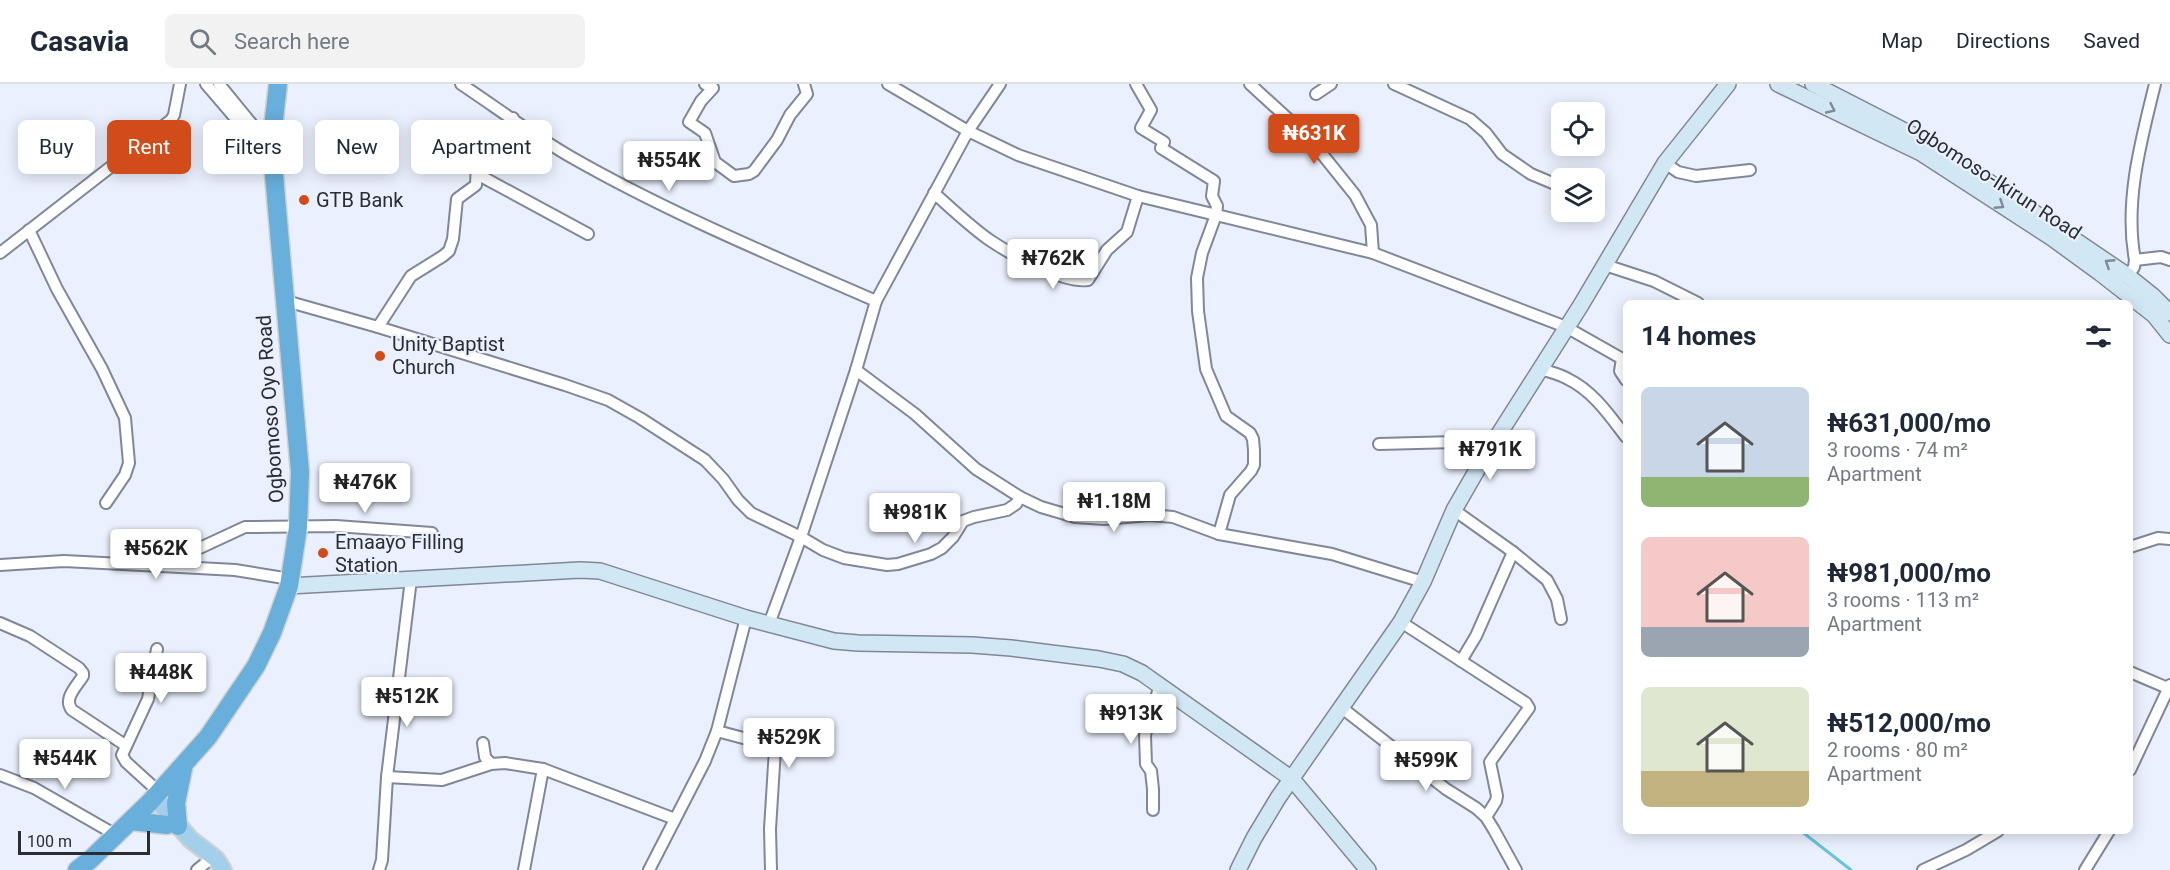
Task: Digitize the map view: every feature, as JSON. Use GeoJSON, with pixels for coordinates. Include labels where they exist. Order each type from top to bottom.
{"type":"FeatureCollection","features":[{"type":"Feature","properties":{"kind":"highway","name":"Ogbomoso Oyo Road"},"geometry":{"type":"LineString","coordinates":[[274,120],[278,84]]}},
{"type":"Feature","properties":{"kind":"highway","name":"Ogbomoso Oyo Road"},"geometry":{"type":"LineString","coordinates":[[76,870],[90,860],[131,821],[208,737],[256,666],[272,633],[290,583],[298,527],[300,472],[275,174]]}},
{"type":"Feature","properties":{"kind":"highway"},"geometry":{"type":"LineString","coordinates":[[131,821],[172,826],[177,792],[185,762]]}},
{"type":"Feature","properties":{"kind":"main road"},"geometry":{"type":"LineString","coordinates":[[154,797],[176,835],[214,866]]}},
{"type":"Feature","properties":{"kind":"street"},"geometry":{"type":"LineString","coordinates":[[0,254],[171,120],[180,84]]}},
{"type":"Feature","properties":{"kind":"street"},"geometry":{"type":"LineString","coordinates":[[461,84],[569,156],[633,191],[704,226],[876,301]]}},
{"type":"Feature","properties":{"kind":"street"},"geometry":{"type":"LineString","coordinates":[[705,84],[713,88],[700,101],[689,122],[705,133],[716,162],[734,176],[754,171],[777,140],[790,115],[807,94],[804,84]]}},
{"type":"Feature","properties":{"kind":"street"},"geometry":{"type":"LineString","coordinates":[[888,84],[968,131],[1018,155],[1138,196],[1372,253],[1566,327],[1623,359]]}},
{"type":"Feature","properties":{"kind":"street"},"geometry":{"type":"LineString","coordinates":[[769,624],[801,537],[856,370],[876,301],[968,131],[1000,84]]}},
{"type":"Feature","properties":{"kind":"street"},"geometry":{"type":"LineString","coordinates":[[1136,84],[1151,110],[1142,128],[1164,142],[1161,148],[1214,182],[1212,196],[1217,206],[1216,215],[1202,254],[1197,278],[1198,311],[1206,369],[1226,416],[1250,433],[1254,450],[1254,465],[1230,495],[1219,534]]}},
{"type":"Feature","properties":{"kind":"street"},"geometry":{"type":"LineString","coordinates":[[1250,84],[1310,139],[1354,195],[1371,225],[1372,253]]}},
{"type":"Feature","properties":{"kind":"street"},"geometry":{"type":"LineString","coordinates":[[1316,94],[1331,84]]}},
{"type":"Feature","properties":{"kind":"street"},"geometry":{"type":"LineString","coordinates":[[1394,84],[1470,119],[1486,133],[1502,154],[1531,174],[1551,183]]}},
{"type":"Feature","properties":{"kind":"street"},"geometry":{"type":"LineString","coordinates":[[1238,870],[1254,838],[1292,779],[1401,622],[1423,582],[1454,510],[1485,456],[1605,265],[1665,163],[1728,84]]}},
{"type":"Feature","properties":{"kind":"street","name":"Ogbomoso-Ikirun Road"},"geometry":{"type":"LineString","coordinates":[[1778,84],[1921,153],[2052,238],[2100,273],[2154,315],[2170,335]]}},
{"type":"Feature","properties":{"kind":"street","name":"Ogbomoso-Ikirun Road"},"geometry":{"type":"LineString","coordinates":[[1813,84],[1932,145],[2128,276],[2170,313]]}},
{"type":"Feature","properties":{"kind":"street"},"geometry":{"type":"LineString","coordinates":[[2128,276],[2134,267],[2135,260],[2133,207],[2139,147],[2155,84]]}},
{"type":"Feature","properties":{"kind":"street"},"geometry":{"type":"LineString","coordinates":[[216,86],[243,120]]}},
{"type":"Feature","properties":{"kind":"street"},"geometry":{"type":"LineString","coordinates":[[1665,163],[1678,172],[1696,176],[1750,170]]}},
{"type":"Feature","properties":{"kind":"street"},"geometry":{"type":"LineString","coordinates":[[378,327],[411,276],[449,250],[453,239],[457,199],[476,185],[477,174],[588,234]]}},
{"type":"Feature","properties":{"kind":"street"},"geometry":{"type":"LineString","coordinates":[[934,193],[989,241],[1062,278],[1078,282],[1088,280],[1107,250],[1127,232],[1138,196]]}},
{"type":"Feature","properties":{"kind":"street"},"geometry":{"type":"LineString","coordinates":[[29,230],[57,289],[102,369],[125,418],[129,463],[125,475],[106,503]]}},
{"type":"Feature","properties":{"kind":"street"},"geometry":{"type":"LineString","coordinates":[[2135,260],[2161,257],[2170,260]]}},
{"type":"Feature","properties":{"kind":"street"},"geometry":{"type":"LineString","coordinates":[[1605,265],[1654,281],[1692,300]]}},
{"type":"Feature","properties":{"kind":"street"},"geometry":{"type":"LineString","coordinates":[[286,301],[378,327],[608,400],[705,460],[751,513],[801,537],[817,548],[844,558],[887,565],[931,554],[942,548],[953,537],[963,521],[1007,510],[1016,504],[1020,497]]}},
{"type":"Feature","properties":{"kind":"street"},"geometry":{"type":"LineString","coordinates":[[1540,369],[1569,379],[1587,392],[1623,433]]}},
{"type":"Feature","properties":{"kind":"street"},"geometry":{"type":"LineString","coordinates":[[856,370],[915,414],[976,469],[1020,497],[1041,507],[1075,517],[1104,519],[1150,515],[1173,517],[1219,534],[1332,554],[1423,582]]}},
{"type":"Feature","properties":{"kind":"street"},"geometry":{"type":"LineString","coordinates":[[1379,444],[1456,442],[1485,456]]}},
{"type":"Feature","properties":{"kind":"street"},"geometry":{"type":"LineString","coordinates":[[1454,510],[1513,552],[1547,580],[1557,599],[1561,619]]}},
{"type":"Feature","properties":{"kind":"street"},"geometry":{"type":"LineString","coordinates":[[180,567],[189,553],[245,527],[336,526],[432,533]]}},
{"type":"Feature","properties":{"kind":"street"},"geometry":{"type":"LineString","coordinates":[[2133,546],[2158,538],[2170,539]]}},
{"type":"Feature","properties":{"kind":"street"},"geometry":{"type":"LineString","coordinates":[[1461,661],[1476,636],[1513,552]]}},
{"type":"Feature","properties":{"kind":"street"},"geometry":{"type":"LineString","coordinates":[[0,565],[64,561],[235,570],[290,583],[600,571],[746,618],[834,641],[858,644],[972,645],[1099,659],[1123,664],[1160,685],[1292,779],[1368,870]]}},
{"type":"Feature","properties":{"kind":"street"},"geometry":{"type":"LineString","coordinates":[[379,870],[382,860],[387,777],[411,579]]}},
{"type":"Feature","properties":{"kind":"street"},"geometry":{"type":"LineString","coordinates":[[649,870],[705,761],[717,731],[746,618]]}},
{"type":"Feature","properties":{"kind":"street"},"geometry":{"type":"LineString","coordinates":[[1401,622],[1526,703],[1529,708],[1490,762],[1497,796],[1486,817]]}},
{"type":"Feature","properties":{"kind":"street"},"geometry":{"type":"LineString","coordinates":[[0,623],[30,636],[80,668],[83,676],[68,700],[69,706],[125,745]]}},
{"type":"Feature","properties":{"kind":"street"},"geometry":{"type":"LineString","coordinates":[[154,797],[122,755],[148,699],[157,649]]}},
{"type":"Feature","properties":{"kind":"street"},"geometry":{"type":"LineString","coordinates":[[2133,673],[2169,688],[2133,764]]}},
{"type":"Feature","properties":{"kind":"street"},"geometry":{"type":"LineString","coordinates":[[1153,810],[1153,789],[1151,771],[1146,764],[1145,735],[1148,718],[1160,685]]}},
{"type":"Feature","properties":{"kind":"street"},"geometry":{"type":"LineString","coordinates":[[1341,708],[1486,817],[1516,870]]}},
{"type":"Feature","properties":{"kind":"street"},"geometry":{"type":"LineString","coordinates":[[717,731],[773,746],[775,750],[770,830],[772,870]]}},
{"type":"Feature","properties":{"kind":"street"},"geometry":{"type":"LineString","coordinates":[[483,743],[485,757],[491,764]]}},
{"type":"Feature","properties":{"kind":"street"},"geometry":{"type":"LineString","coordinates":[[387,777],[442,780],[491,764],[505,763],[543,769],[675,819]]}},
{"type":"Feature","properties":{"kind":"street"},"geometry":{"type":"LineString","coordinates":[[524,870],[543,769]]}},
{"type":"Feature","properties":{"kind":"street"},"geometry":{"type":"LineString","coordinates":[[0,775],[34,788],[116,835]]}},
{"type":"Feature","properties":{"kind":"street"},"geometry":{"type":"LineString","coordinates":[[1923,870],[1966,850],[1993,834]]}},
{"type":"Feature","properties":{"kind":"street"},"geometry":{"type":"LineString","coordinates":[[2085,870],[2107,834]]}},
{"type":"Feature","properties":{"kind":"waterway"},"geometry":{"type":"LineString","coordinates":[[1805,834],[1851,870]]}},
{"type":"Feature","properties":{"kind":"place","name":"GTB Bank"},"geometry":{"type":"Point","coordinates":[304,200]}},
{"type":"Feature","properties":{"kind":"place","name":"Unity Baptist Church"},"geometry":{"type":"Point","coordinates":[380,356]}},
{"type":"Feature","properties":{"kind":"place","name":"Emaayo Filling Station"},"geometry":{"type":"Point","coordinates":[323,553]}}]}
